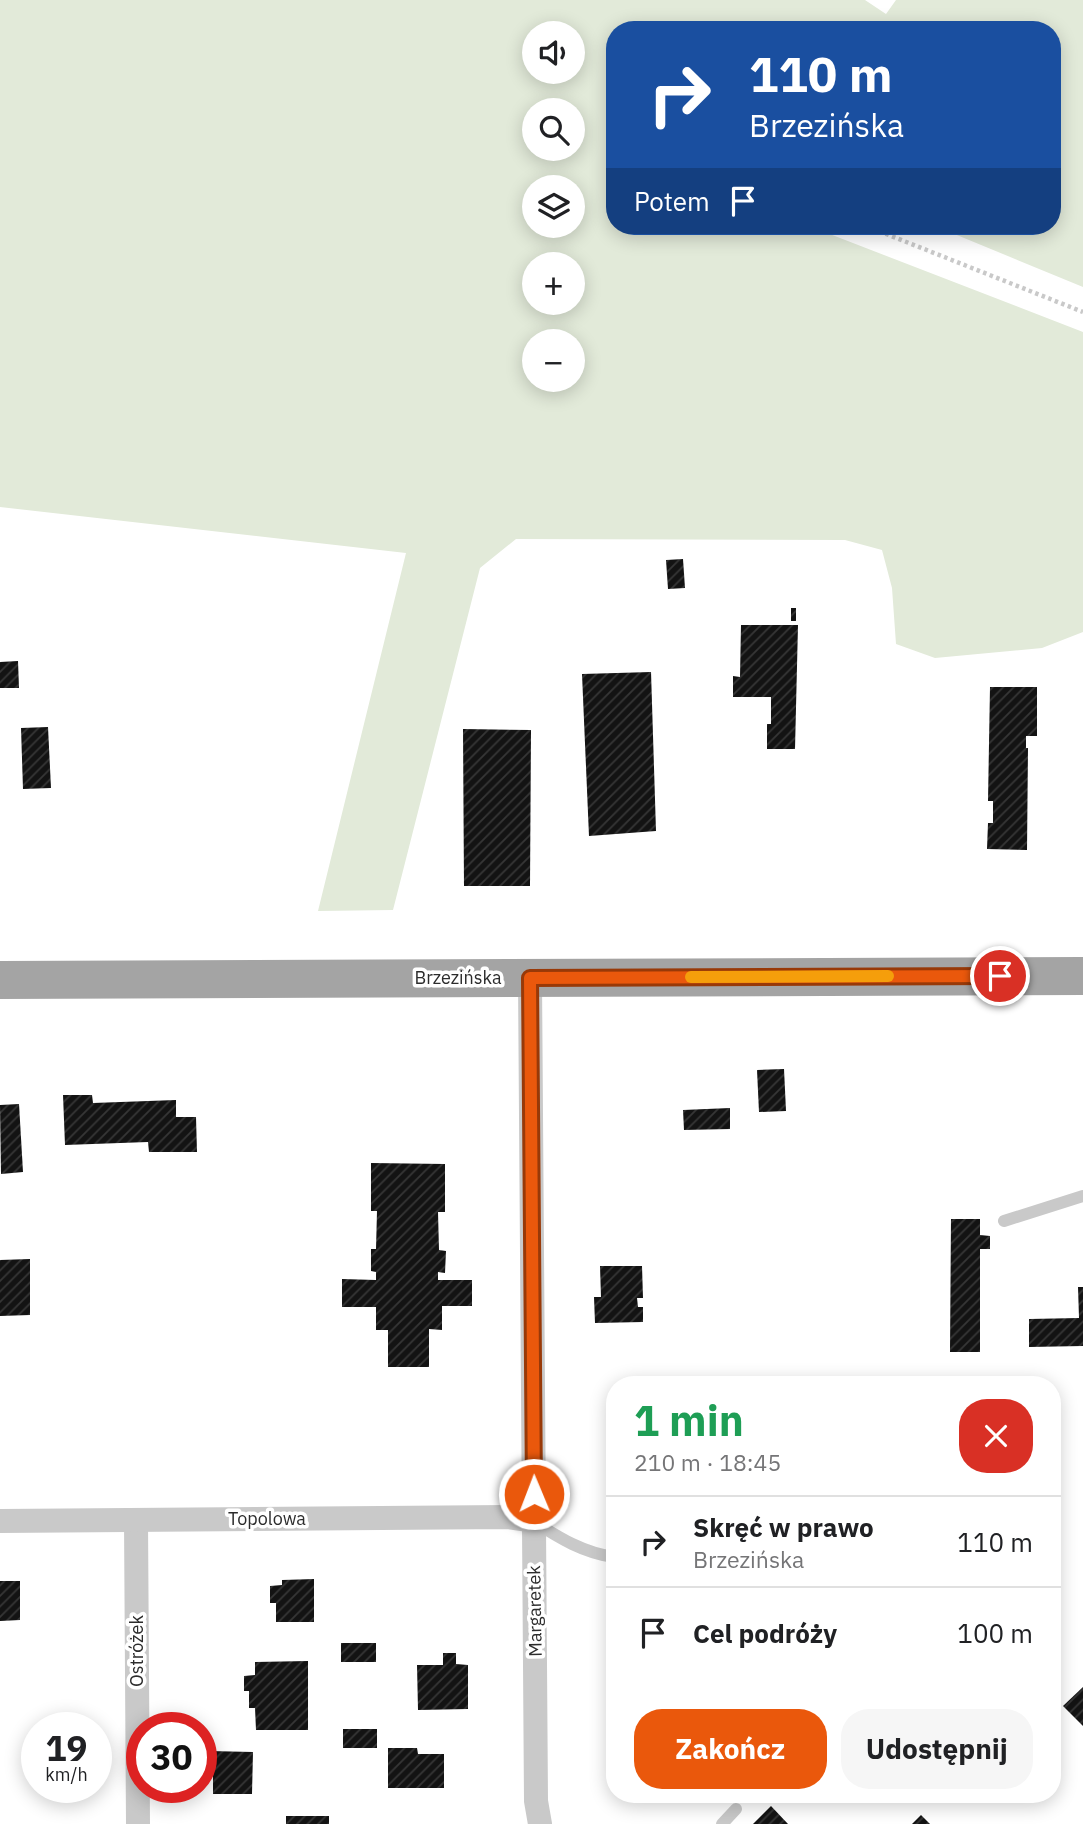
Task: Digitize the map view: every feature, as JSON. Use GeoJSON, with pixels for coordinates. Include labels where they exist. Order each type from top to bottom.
{"type":"FeatureCollection","features":[{"type":"Feature","properties":{"kind":"main road","name":"Brzezińska"},"geometry":{"type":"LineString","coordinates":[[0,980],[1083,976]]}},
{"type":"Feature","properties":{"kind":"street","name":"Margaretek"},"geometry":{"type":"LineString","coordinates":[[530,978],[537,1823]]}},
{"type":"Feature","properties":{"kind":"street","name":"Topolowa"},"geometry":{"type":"LineString","coordinates":[[0,1521],[507,1517],[534,1521]]}},
{"type":"Feature","properties":{"kind":"street","name":"Ostróżek"},"geometry":{"type":"LineString","coordinates":[[136,1520],[138,1824]]}},
{"type":"Feature","properties":{"kind":"lane"},"geometry":{"type":"LineString","coordinates":[[1004,1221],[1083,1196]]}},
{"type":"Feature","properties":{"kind":"lane"},"geometry":{"type":"LineString","coordinates":[[534,1521],[560,1539],[606,1556]]}},
{"type":"Feature","properties":{"kind":"lane"},"geometry":{"type":"LineString","coordinates":[[722,1824],[736,1810]]}},
{"type":"Feature","properties":{"kind":"path"},"geometry":{"type":"LineString","coordinates":[[889,235],[1083,312]]}},
{"type":"Feature","properties":{"kind":"green space"},"geometry":{"type":"Polygon","coordinates":[[[0,0],[865,0],[886,14],[896,0],[1083,0],[1083,287],[957,235],[1061,235],[1061,21],[606,21],[606,235],[832,235],[1083,332],[1083,632],[1042,648],[935,658],[896,644],[892,588],[882,550],[845,540],[516,539],[480,568],[393,910],[318,911],[406,553],[0,507],[0,0]]]}},
{"type":"Feature","properties":{"kind":"building"},"geometry":{"type":"Polygon","coordinates":[[[683,559],[685,588],[668,589],[666,560],[683,559]]]}},
{"type":"Feature","properties":{"kind":"building"},"geometry":{"type":"Polygon","coordinates":[[[791,608],[796,608],[796,621],[791,621],[791,608]]]}},
{"type":"Feature","properties":{"kind":"building"},"geometry":{"type":"Polygon","coordinates":[[[741,625],[798,625],[795,749],[767,749],[771,697],[733,697],[733,676],[740,677],[741,625]]]}},
{"type":"Feature","properties":{"kind":"building"},"geometry":{"type":"Polygon","coordinates":[[[18,661],[19,688],[0,688],[0,662],[18,661]]]}},
{"type":"Feature","properties":{"kind":"building"},"geometry":{"type":"Polygon","coordinates":[[[651,672],[656,831],[589,836],[582,674],[651,672]]]}},
{"type":"Feature","properties":{"kind":"building"},"geometry":{"type":"Polygon","coordinates":[[[990,687],[1037,687],[1037,736],[1026,736],[1027,850],[987,849],[988,823],[993,823],[993,801],[988,801],[990,687]]]}},
{"type":"Feature","properties":{"kind":"building"},"geometry":{"type":"Polygon","coordinates":[[[48,727],[51,788],[23,789],[21,728],[48,727]]]}},
{"type":"Feature","properties":{"kind":"building"},"geometry":{"type":"Polygon","coordinates":[[[463,729],[531,730],[530,886],[464,886],[463,729]]]}},
{"type":"Feature","properties":{"kind":"building"},"geometry":{"type":"Polygon","coordinates":[[[784,1069],[786,1111],[759,1112],[757,1070],[784,1069]]]}},
{"type":"Feature","properties":{"kind":"building"},"geometry":{"type":"Polygon","coordinates":[[[63,1095],[92,1095],[93,1103],[176,1100],[176,1117],[196,1117],[197,1152],[149,1152],[148,1142],[65,1145],[63,1095]]]}},
{"type":"Feature","properties":{"kind":"building"},"geometry":{"type":"Polygon","coordinates":[[[19,1104],[23,1172],[1,1174],[0,1105],[19,1104]]]}},
{"type":"Feature","properties":{"kind":"building"},"geometry":{"type":"Polygon","coordinates":[[[730,1108],[730,1129],[684,1130],[683,1110],[730,1108]]]}},
{"type":"Feature","properties":{"kind":"building"},"geometry":{"type":"Polygon","coordinates":[[[371,1163],[445,1164],[445,1212],[438,1212],[439,1250],[446,1251],[445,1273],[438,1272],[438,1280],[472,1280],[472,1306],[442,1306],[442,1330],[429,1329],[429,1367],[388,1367],[388,1330],[376,1330],[376,1307],[342,1307],[342,1279],[376,1280],[376,1272],[371,1271],[371,1249],[376,1249],[377,1211],[371,1211],[371,1163]]]}},
{"type":"Feature","properties":{"kind":"building"},"geometry":{"type":"Polygon","coordinates":[[[951,1219],[980,1219],[980,1235],[990,1236],[990,1249],[980,1249],[980,1352],[950,1352],[951,1219]]]}},
{"type":"Feature","properties":{"kind":"building"},"geometry":{"type":"Polygon","coordinates":[[[30,1259],[30,1315],[0,1316],[0,1260],[30,1259]]]}},
{"type":"Feature","properties":{"kind":"building"},"geometry":{"type":"Polygon","coordinates":[[[600,1266],[642,1266],[643,1298],[637,1298],[638,1307],[643,1307],[643,1322],[595,1323],[594,1297],[601,1297],[600,1266]]]}},
{"type":"Feature","properties":{"kind":"building"},"geometry":{"type":"Polygon","coordinates":[[[1078,1287],[1083,1287],[1083,1346],[1029,1347],[1029,1319],[1079,1318],[1078,1287]]]}},
{"type":"Feature","properties":{"kind":"building"},"geometry":{"type":"Polygon","coordinates":[[[314,1579],[314,1622],[276,1622],[276,1603],[270,1603],[270,1586],[282,1585],[282,1580],[314,1579]]]}},
{"type":"Feature","properties":{"kind":"building"},"geometry":{"type":"Polygon","coordinates":[[[0,1581],[20,1581],[20,1620],[0,1621],[0,1581]]]}},
{"type":"Feature","properties":{"kind":"building"},"geometry":{"type":"Polygon","coordinates":[[[341,1643],[376,1643],[376,1662],[341,1662],[341,1643]]]}},
{"type":"Feature","properties":{"kind":"building"},"geometry":{"type":"Polygon","coordinates":[[[443,1653],[456,1653],[456,1664],[468,1665],[468,1709],[418,1710],[417,1665],[443,1665],[443,1653]]]}},
{"type":"Feature","properties":{"kind":"building"},"geometry":{"type":"Polygon","coordinates":[[[308,1661],[308,1730],[256,1730],[255,1708],[249,1708],[249,1691],[244,1691],[244,1676],[255,1675],[255,1662],[308,1661]]]}},
{"type":"Feature","properties":{"kind":"building"},"geometry":{"type":"Polygon","coordinates":[[[1083,1687],[1083,1726],[1063,1706],[1083,1687]]]}},
{"type":"Feature","properties":{"kind":"building"},"geometry":{"type":"Polygon","coordinates":[[[343,1729],[377,1729],[377,1748],[343,1748],[343,1729]]]}},
{"type":"Feature","properties":{"kind":"building"},"geometry":{"type":"Polygon","coordinates":[[[388,1748],[417,1748],[418,1754],[444,1754],[444,1788],[388,1788],[388,1748]]]}},
{"type":"Feature","properties":{"kind":"building"},"geometry":{"type":"Polygon","coordinates":[[[217,1751],[253,1752],[252,1794],[217,1794],[217,1751]]]}},
{"type":"Feature","properties":{"kind":"building"},"geometry":{"type":"Polygon","coordinates":[[[771,1806],[788,1824],[753,1824],[771,1806]]]}},
{"type":"Feature","properties":{"kind":"building"},"geometry":{"type":"Polygon","coordinates":[[[921,1815],[930,1824],[912,1824],[921,1815]]]}},
{"type":"Feature","properties":{"kind":"building"},"geometry":{"type":"Polygon","coordinates":[[[286,1816],[329,1816],[329,1824],[286,1824],[286,1816]]]}},
{"type":"Feature","properties":{"kind":"slow traffic"},"geometry":{"type":"LineString","coordinates":[[691,977],[888,976]]}},
{"type":"Feature","properties":{"kind":"route"},"geometry":{"type":"LineString","coordinates":[[534,1494],[530,978],[1000,976]]}}]}
